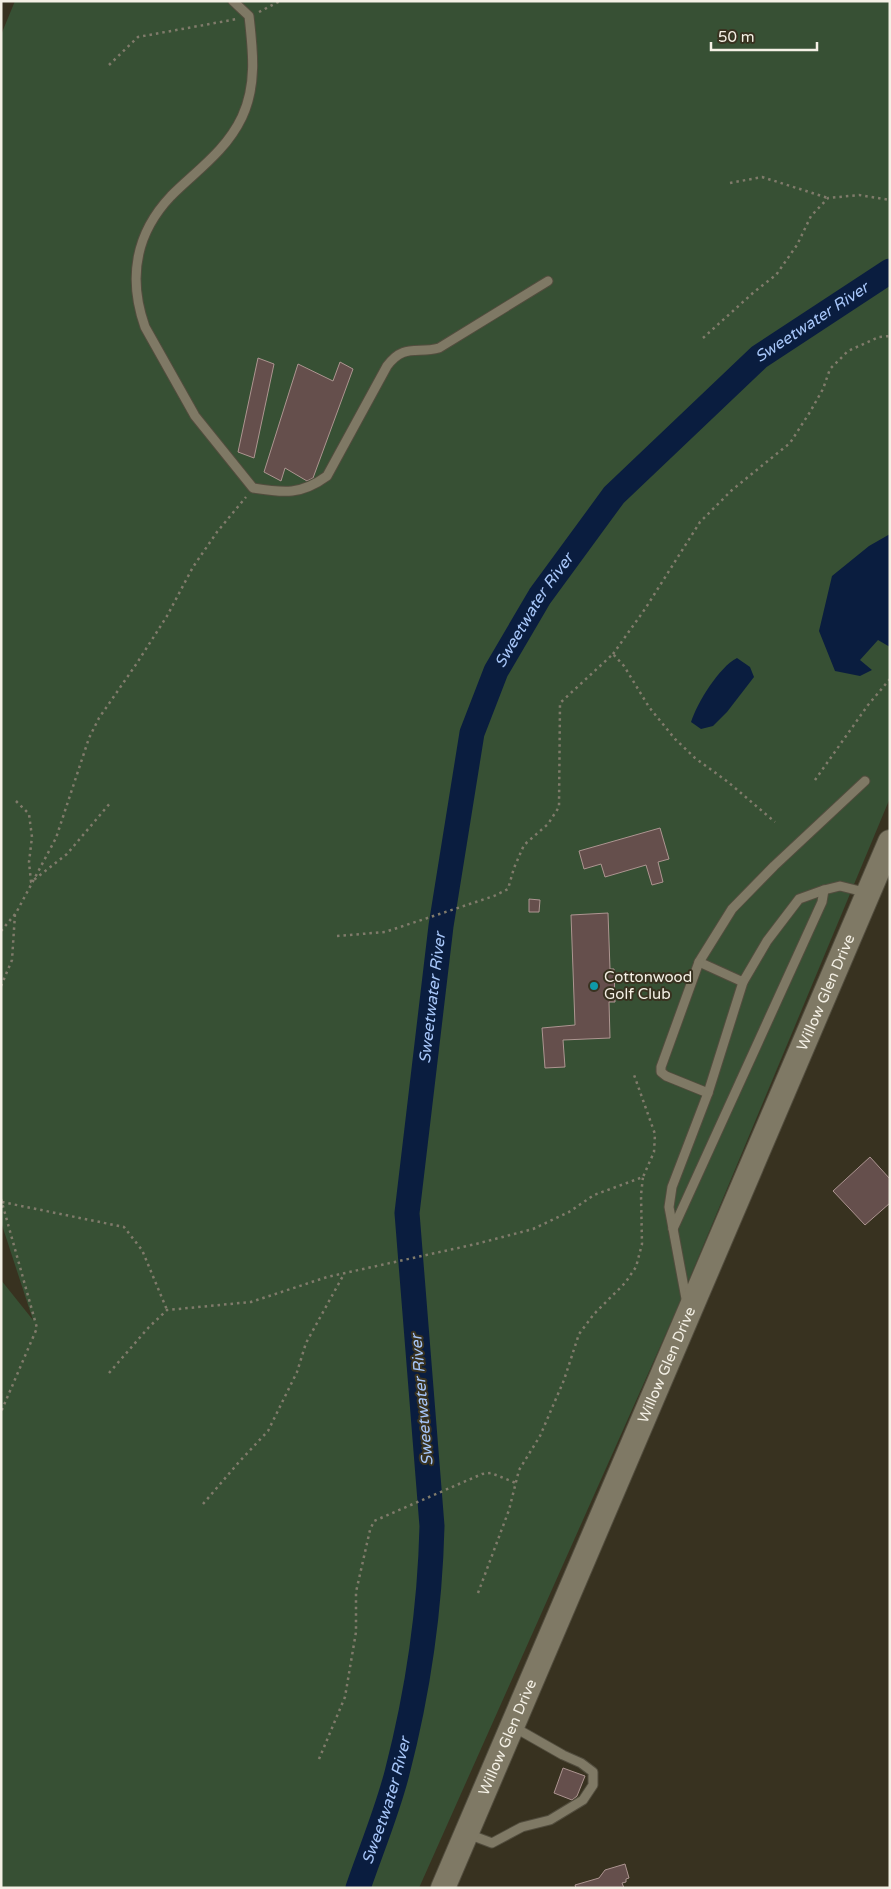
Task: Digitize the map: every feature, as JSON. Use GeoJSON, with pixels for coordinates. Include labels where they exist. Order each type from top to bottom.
{"type":"FeatureCollection","features":[{"type":"Feature","properties":{"kind":"main road","name":"Willow Glen Drive"},"geometry":{"type":"LineString","coordinates":[[443,1888],[890,842]]}},
{"type":"Feature","properties":{"kind":"lane"},"geometry":{"type":"LineString","coordinates":[[233,1],[249,16],[254,76],[242,117],[221,150],[171,197],[150,224],[139,249],[135,287],[145,327],[185,398],[196,416],[253,488],[280,493],[307,488],[317,483],[326,476],[387,366],[396,356],[409,350],[432,350],[439,348],[548,281]]}},
{"type":"Feature","properties":{"kind":"lane"},"geometry":{"type":"LineString","coordinates":[[708,1093],[666,1076],[661,1072],[661,1067],[699,962],[732,909],[774,866],[865,781]]}},
{"type":"Feature","properties":{"kind":"lane"},"geometry":{"type":"LineString","coordinates":[[688,1312],[669,1207],[672,1187],[708,1093],[743,982],[767,941],[799,899],[840,886],[868,893]]}},
{"type":"Feature","properties":{"kind":"lane"},"geometry":{"type":"LineString","coordinates":[[673,1229],[822,902],[824,890]]}},
{"type":"Feature","properties":{"kind":"lane"},"geometry":{"type":"LineString","coordinates":[[699,962],[743,982]]}},
{"type":"Feature","properties":{"kind":"lane"},"geometry":{"type":"LineString","coordinates":[[466,1833],[492,1843],[522,1826],[550,1820],[567,1811],[583,1800],[593,1785],[593,1772],[581,1762],[563,1755],[512,1726]]}},
{"type":"Feature","properties":{"kind":"path"},"geometry":{"type":"LineString","coordinates":[[109,65],[138,37],[249,16],[271,8],[280,1]]}},
{"type":"Feature","properties":{"kind":"path"},"geometry":{"type":"LineString","coordinates":[[730,183],[762,177],[828,198],[859,195],[890,200]]}},
{"type":"Feature","properties":{"kind":"path"},"geometry":{"type":"LineString","coordinates":[[703,338],[754,292],[776,275],[797,245],[811,216],[828,198]]}},
{"type":"Feature","properties":{"kind":"path"},"geometry":{"type":"LineString","coordinates":[[337,936],[385,932],[494,896],[508,889],[514,868],[524,845],[548,824],[559,807],[560,703],[613,654],[645,609],[700,522],[732,490],[790,443],[810,412],[830,368],[848,351],[879,337],[890,336]]}},
{"type":"Feature","properties":{"kind":"path"},"geometry":{"type":"LineString","coordinates":[[1,931],[16,913],[56,838],[89,738],[99,718],[167,616],[193,567],[217,532],[253,488]]}},
{"type":"Feature","properties":{"kind":"path"},"geometry":{"type":"LineString","coordinates":[[613,654],[624,666],[649,706],[675,739],[695,758],[728,782],[775,822]]}},
{"type":"Feature","properties":{"kind":"path"},"geometry":{"type":"LineString","coordinates":[[815,780],[868,705],[890,679]]}},
{"type":"Feature","properties":{"kind":"path"},"geometry":{"type":"LineString","coordinates":[[16,801],[29,814],[32,837],[29,862],[31,882]]}},
{"type":"Feature","properties":{"kind":"path"},"geometry":{"type":"LineString","coordinates":[[31,882],[67,854],[111,802]]}},
{"type":"Feature","properties":{"kind":"path"},"geometry":{"type":"LineString","coordinates":[[1,986],[12,960],[16,913]]}},
{"type":"Feature","properties":{"kind":"path"},"geometry":{"type":"LineString","coordinates":[[478,1593],[509,1510],[519,1470],[540,1436],[564,1380],[579,1334],[594,1314],[625,1283],[636,1267],[642,1244],[641,1195],[643,1177],[654,1152],[655,1134],[633,1072]]}},
{"type":"Feature","properties":{"kind":"path"},"geometry":{"type":"LineString","coordinates":[[109,1373],[149,1327],[167,1310],[251,1302],[327,1277],[476,1244],[533,1229],[569,1212],[594,1195],[643,1177]]}},
{"type":"Feature","properties":{"kind":"path"},"geometry":{"type":"LineString","coordinates":[[1,1412],[37,1328],[2,1201],[124,1227],[142,1250],[167,1310]]}},
{"type":"Feature","properties":{"kind":"path"},"geometry":{"type":"LineString","coordinates":[[203,1504],[268,1431],[297,1372],[306,1343],[344,1274]]}},
{"type":"Feature","properties":{"kind":"path"},"geometry":{"type":"LineString","coordinates":[[319,1759],[345,1697],[356,1632],[356,1592],[368,1537],[374,1521],[482,1474],[491,1473],[516,1483]]}},
{"type":"Feature","properties":{"kind":"green space","name":"Cottonwood Golf Club"},"geometry":{"type":"Polygon","coordinates":[[[15,1],[890,1],[890,798],[676,1311],[419,1888],[1,1888],[1,1396],[3,1391],[1,1394],[1,1280],[33,1320],[1,1222],[1,35],[15,1]]]}},
{"type":"Feature","properties":{"kind":"water"},"geometry":{"type":"Polygon","coordinates":[[[890,534],[890,647],[878,640],[860,660],[872,670],[860,676],[835,671],[819,631],[832,576],[869,546],[890,534]]]}},
{"type":"Feature","properties":{"kind":"water"},"geometry":{"type":"Polygon","coordinates":[[[737,658],[750,667],[754,677],[727,712],[713,726],[701,729],[691,722],[698,705],[716,677],[737,658]]]}},
{"type":"Feature","properties":{"kind":"building"},"geometry":{"type":"Polygon","coordinates":[[[258,358],[274,364],[254,458],[238,452],[258,358]]]}},
{"type":"Feature","properties":{"kind":"building"},"geometry":{"type":"Polygon","coordinates":[[[340,362],[353,369],[313,478],[307,481],[285,468],[281,481],[264,472],[298,364],[333,381],[340,362]]]}},
{"type":"Feature","properties":{"kind":"building"},"geometry":{"type":"Polygon","coordinates":[[[660,828],[669,859],[658,862],[663,882],[652,885],[646,865],[605,877],[601,864],[584,869],[579,851],[660,828]]]}},
{"type":"Feature","properties":{"kind":"building"},"geometry":{"type":"Polygon","coordinates":[[[529,899],[540,900],[539,912],[529,912],[529,899]]]}},
{"type":"Feature","properties":{"kind":"building","name":"Cottonwood Golf Club"},"geometry":{"type":"Polygon","coordinates":[[[608,913],[610,969],[614,969],[615,1002],[609,1002],[610,1038],[563,1040],[565,1067],[545,1068],[542,1028],[575,1025],[571,915],[608,913]]]}},
{"type":"Feature","properties":{"kind":"building"},"geometry":{"type":"Polygon","coordinates":[[[870,1157],[890,1179],[890,1203],[865,1225],[833,1191],[870,1157]]]}},
{"type":"Feature","properties":{"kind":"building"},"geometry":{"type":"Polygon","coordinates":[[[563,1768],[585,1776],[577,1796],[572,1800],[554,1793],[563,1768]]]}},
{"type":"Feature","properties":{"kind":"building"},"geometry":{"type":"Polygon","coordinates":[[[625,1864],[629,1878],[626,1879],[626,1882],[622,1883],[624,1888],[576,1888],[575,1885],[599,1878],[605,1870],[625,1864]]]}},
{"type":"Feature","properties":{"kind":"waterway","name":"Sweetwater River"},"geometry":{"type":"LineString","coordinates":[[358,1888],[384,1817],[397,1773],[417,1681],[426,1619],[432,1526],[407,1213],[441,926],[472,733],[496,671],[540,596],[614,495],[759,357],[890,271]]}},
{"type":"Feature","properties":{"kind":"place","name":"Cottonwood Golf Club"},"geometry":{"type":"Point","coordinates":[594,986]}}]}
